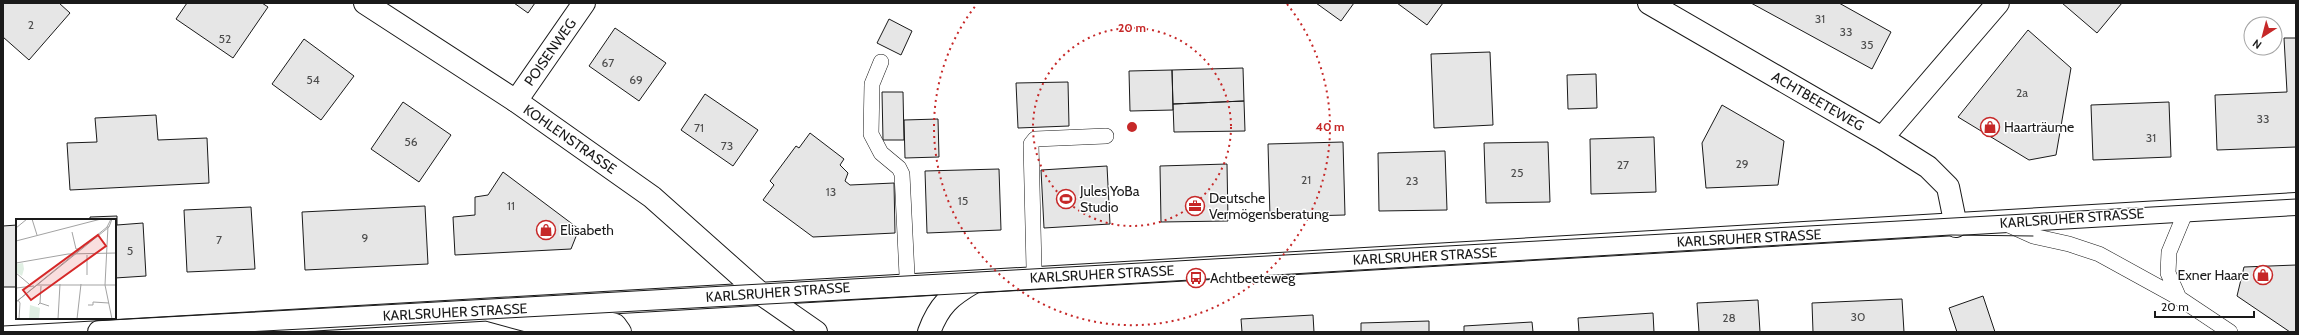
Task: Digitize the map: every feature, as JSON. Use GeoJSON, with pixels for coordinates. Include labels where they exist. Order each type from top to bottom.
{"type":"FeatureCollection","features":[{"type":"Feature","properties":{"kind":"street","name":"KOHLENSTRASSE"},"geometry":{"type":"LineString","coordinates":[[365,3],[516,101],[652,197],[760,294],[816,332]]}},
{"type":"Feature","properties":{"kind":"street","name":"POISENWEG"},"geometry":{"type":"LineString","coordinates":[[516,101],[584,3]]}},
{"type":"Feature","properties":{"kind":"street","name":"ACHTBEETEWEG"},"geometry":{"type":"LineString","coordinates":[[1649,3],[1882,138],[1928,167],[1948,187],[1956,226]]}},
{"type":"Feature","properties":{"kind":"street"},"geometry":{"type":"LineString","coordinates":[[1882,138],[1998,3]]}},
{"type":"Feature","properties":{"kind":"street","name":"KARLSRUHER STRASSE"},"geometry":{"type":"LineString","coordinates":[[99,332],[492,311],[910,284],[974,282],[1036,277],[1956,226],[2296,204]]}},
{"type":"Feature","properties":{"kind":"street"},"geometry":{"type":"LineString","coordinates":[[929,332],[936,312],[954,294],[974,282]]}},
{"type":"Feature","properties":{"kind":"street"},"geometry":{"type":"LineString","coordinates":[[492,311],[540,324],[599,321],[615,325],[620,332]]}},
{"type":"Feature","properties":{"kind":"lane"},"geometry":{"type":"LineString","coordinates":[[882,62],[872,84],[871,134],[881,153],[899,168],[902,174],[907,275],[910,284]]}},
{"type":"Feature","properties":{"kind":"lane"},"geometry":{"type":"LineString","coordinates":[[1036,277],[1034,268],[1031,144],[1035,138],[1106,136]]}},
{"type":"Feature","properties":{"kind":"lane"},"geometry":{"type":"LineString","coordinates":[[2179,298],[2168,273],[2169,252],[2186,211]]}},
{"type":"Feature","properties":{"kind":"lane"},"geometry":{"type":"LineString","coordinates":[[2002,223],[2032,236],[2069,244],[2100,254],[2179,298],[2230,332]]}},
{"type":"Feature","properties":{"kind":"building"},"geometry":{"type":"Polygon","coordinates":[[[3,3],[59,3],[70,13],[29,60],[3,37],[3,3]]]}},
{"type":"Feature","properties":{"kind":"building"},"geometry":{"type":"Polygon","coordinates":[[[187,3],[262,3],[268,7],[233,58],[176,19],[187,3]]]}},
{"type":"Feature","properties":{"kind":"building"},"geometry":{"type":"Polygon","coordinates":[[[514,3],[535,3],[528,13],[514,3]]]}},
{"type":"Feature","properties":{"kind":"building"},"geometry":{"type":"Polygon","coordinates":[[[1316,3],[1354,3],[1341,21],[1316,3]]]}},
{"type":"Feature","properties":{"kind":"building"},"geometry":{"type":"Polygon","coordinates":[[[1397,3],[1443,3],[1427,25],[1397,3]]]}},
{"type":"Feature","properties":{"kind":"building"},"geometry":{"type":"Polygon","coordinates":[[[1751,3],[1839,3],[1891,32],[1872,69],[1751,3]]]}},
{"type":"Feature","properties":{"kind":"building"},"geometry":{"type":"Polygon","coordinates":[[[2062,3],[2122,3],[2097,33],[2062,3]]]}},
{"type":"Feature","properties":{"kind":"building"},"geometry":{"type":"Polygon","coordinates":[[[889,19],[912,31],[901,55],[877,43],[889,19]]]}},
{"type":"Feature","properties":{"kind":"building"},"geometry":{"type":"Polygon","coordinates":[[[615,28],[666,63],[639,101],[589,66],[615,28]]]}},
{"type":"Feature","properties":{"kind":"building"},"geometry":{"type":"Polygon","coordinates":[[[2028,30],[2071,68],[2056,155],[2029,160],[1958,117],[2028,30]]]}},
{"type":"Feature","properties":{"kind":"building"},"geometry":{"type":"Polygon","coordinates":[[[2284,38],[2296,38],[2296,147],[2217,150],[2215,95],[2287,92],[2284,38]]]}},
{"type":"Feature","properties":{"kind":"building"},"geometry":{"type":"Polygon","coordinates":[[[304,39],[354,76],[321,120],[272,84],[304,39]]]}},
{"type":"Feature","properties":{"kind":"building"},"geometry":{"type":"Polygon","coordinates":[[[1490,52],[1493,125],[1434,128],[1431,54],[1490,52]]]}},
{"type":"Feature","properties":{"kind":"building"},"geometry":{"type":"Polygon","coordinates":[[[1243,68],[1244,101],[1173,104],[1172,70],[1243,68]]]}},
{"type":"Feature","properties":{"kind":"building"},"geometry":{"type":"Polygon","coordinates":[[[1172,70],[1173,110],[1130,111],[1129,71],[1172,70]]]}},
{"type":"Feature","properties":{"kind":"building"},"geometry":{"type":"Polygon","coordinates":[[[1596,74],[1597,108],[1568,109],[1567,75],[1596,74]]]}},
{"type":"Feature","properties":{"kind":"building"},"geometry":{"type":"Polygon","coordinates":[[[1068,82],[1069,126],[1018,128],[1016,83],[1068,82]]]}},
{"type":"Feature","properties":{"kind":"building"},"geometry":{"type":"Polygon","coordinates":[[[882,92],[903,92],[904,140],[883,140],[882,92]]]}},
{"type":"Feature","properties":{"kind":"building"},"geometry":{"type":"Polygon","coordinates":[[[705,94],[758,130],[733,166],[681,130],[705,94]]]}},
{"type":"Feature","properties":{"kind":"building"},"geometry":{"type":"Polygon","coordinates":[[[1244,101],[1245,131],[1174,132],[1173,104],[1244,101]]]}},
{"type":"Feature","properties":{"kind":"building"},"geometry":{"type":"Polygon","coordinates":[[[403,102],[451,135],[419,182],[371,149],[403,102]]]}},
{"type":"Feature","properties":{"kind":"building"},"geometry":{"type":"Polygon","coordinates":[[[2169,102],[2171,157],[2093,160],[2091,105],[2169,102]]]}},
{"type":"Feature","properties":{"kind":"building"},"geometry":{"type":"Polygon","coordinates":[[[1722,105],[1784,141],[1778,185],[1706,188],[1702,143],[1722,105]]]}},
{"type":"Feature","properties":{"kind":"building"},"geometry":{"type":"Polygon","coordinates":[[[156,115],[158,140],[207,138],[209,183],[70,190],[67,143],[97,142],[95,118],[156,115]]]}},
{"type":"Feature","properties":{"kind":"building"},"geometry":{"type":"Polygon","coordinates":[[[938,119],[939,157],[905,158],[904,120],[938,119]]]}},
{"type":"Feature","properties":{"kind":"building"},"geometry":{"type":"Polygon","coordinates":[[[810,133],[844,159],[840,165],[848,173],[845,181],[850,185],[894,183],[895,233],[813,237],[763,200],[774,185],[770,181],[796,146],[799,148],[810,133]]]}},
{"type":"Feature","properties":{"kind":"building"},"geometry":{"type":"Polygon","coordinates":[[[1654,137],[1656,192],[1591,194],[1590,139],[1654,137]]]}},
{"type":"Feature","properties":{"kind":"building"},"geometry":{"type":"Polygon","coordinates":[[[1343,142],[1345,215],[1270,217],[1268,144],[1343,142]]]}},
{"type":"Feature","properties":{"kind":"building"},"geometry":{"type":"Polygon","coordinates":[[[1548,142],[1550,202],[1486,203],[1484,143],[1548,142]]]}},
{"type":"Feature","properties":{"kind":"building"},"geometry":{"type":"Polygon","coordinates":[[[1445,151],[1447,210],[1379,211],[1378,153],[1445,151]]]}},
{"type":"Feature","properties":{"kind":"building"},"geometry":{"type":"Polygon","coordinates":[[[1227,164],[1228,221],[1161,222],[1160,166],[1227,164]]]}},
{"type":"Feature","properties":{"kind":"building"},"geometry":{"type":"Polygon","coordinates":[[[1107,166],[1110,224],[1044,228],[1041,170],[1107,166]]]}},
{"type":"Feature","properties":{"kind":"building"},"geometry":{"type":"Polygon","coordinates":[[[999,169],[1001,230],[927,233],[925,171],[999,169]]]}},
{"type":"Feature","properties":{"kind":"building"},"geometry":{"type":"Polygon","coordinates":[[[503,172],[579,229],[571,249],[455,255],[453,217],[475,215],[475,197],[488,195],[503,172]]]}},
{"type":"Feature","properties":{"kind":"building"},"geometry":{"type":"Polygon","coordinates":[[[425,206],[428,264],[305,270],[302,212],[425,206]]]}},
{"type":"Feature","properties":{"kind":"building"},"geometry":{"type":"Polygon","coordinates":[[[251,207],[255,269],[187,272],[184,210],[251,207]]]}},
{"type":"Feature","properties":{"kind":"building"},"geometry":{"type":"Polygon","coordinates":[[[117,216],[117,225],[143,223],[146,276],[116,278],[116,219],[90,219],[90,217],[117,216]]]}},
{"type":"Feature","properties":{"kind":"building"},"geometry":{"type":"Polygon","coordinates":[[[16,225],[16,287],[3,287],[3,226],[16,225]]]}},
{"type":"Feature","properties":{"kind":"building"},"geometry":{"type":"Polygon","coordinates":[[[2296,265],[2296,332],[2290,332],[2237,296],[2244,267],[2296,265]]]}},
{"type":"Feature","properties":{"kind":"building"},"geometry":{"type":"Polygon","coordinates":[[[1983,296],[1995,332],[1957,332],[1949,308],[1983,296]]]}},
{"type":"Feature","properties":{"kind":"building"},"geometry":{"type":"Polygon","coordinates":[[[1902,299],[1904,332],[1813,332],[1812,303],[1902,299]]]}},
{"type":"Feature","properties":{"kind":"building"},"geometry":{"type":"Polygon","coordinates":[[[1758,300],[1760,332],[1699,332],[1697,303],[1758,300]]]}},
{"type":"Feature","properties":{"kind":"building"},"geometry":{"type":"Polygon","coordinates":[[[1653,313],[1654,332],[1579,332],[1578,318],[1653,313]]]}},
{"type":"Feature","properties":{"kind":"building"},"geometry":{"type":"Polygon","coordinates":[[[1313,315],[1314,332],[1242,332],[1241,319],[1313,315]]]}},
{"type":"Feature","properties":{"kind":"building"},"geometry":{"type":"Polygon","coordinates":[[[1429,321],[1429,332],[1361,332],[1361,323],[1429,321]]]}},
{"type":"Feature","properties":{"kind":"building"},"geometry":{"type":"Polygon","coordinates":[[[1532,322],[1533,332],[1464,332],[1464,326],[1532,322]]]}},
{"type":"Feature","properties":{"kind":"tram line"},"geometry":{"type":"LineString","coordinates":[[3,326],[2296,199]]}},
{"type":"Feature","properties":{"kind":"tram line"},"geometry":{"type":"LineString","coordinates":[[246,332],[954,294],[1951,235],[2033,236]]}},
{"type":"Feature","properties":{"kind":"place","name":"Haarträume"},"geometry":{"type":"Point","coordinates":[1990,127]}},
{"type":"Feature","properties":{"kind":"place","name":"Jules YoBa Studio"},"geometry":{"type":"Point","coordinates":[1066,199]}},
{"type":"Feature","properties":{"kind":"place","name":"Deutsche Vermögensberatung"},"geometry":{"type":"Point","coordinates":[1195,206]}},
{"type":"Feature","properties":{"kind":"place","name":"Elisabeth"},"geometry":{"type":"Point","coordinates":[546,230]}},
{"type":"Feature","properties":{"kind":"place","name":"Exner Haare"},"geometry":{"type":"Point","coordinates":[2263,275]}},
{"type":"Feature","properties":{"kind":"place","name":"Achtbeeteweg"},"geometry":{"type":"Point","coordinates":[1196,278]}}]}
